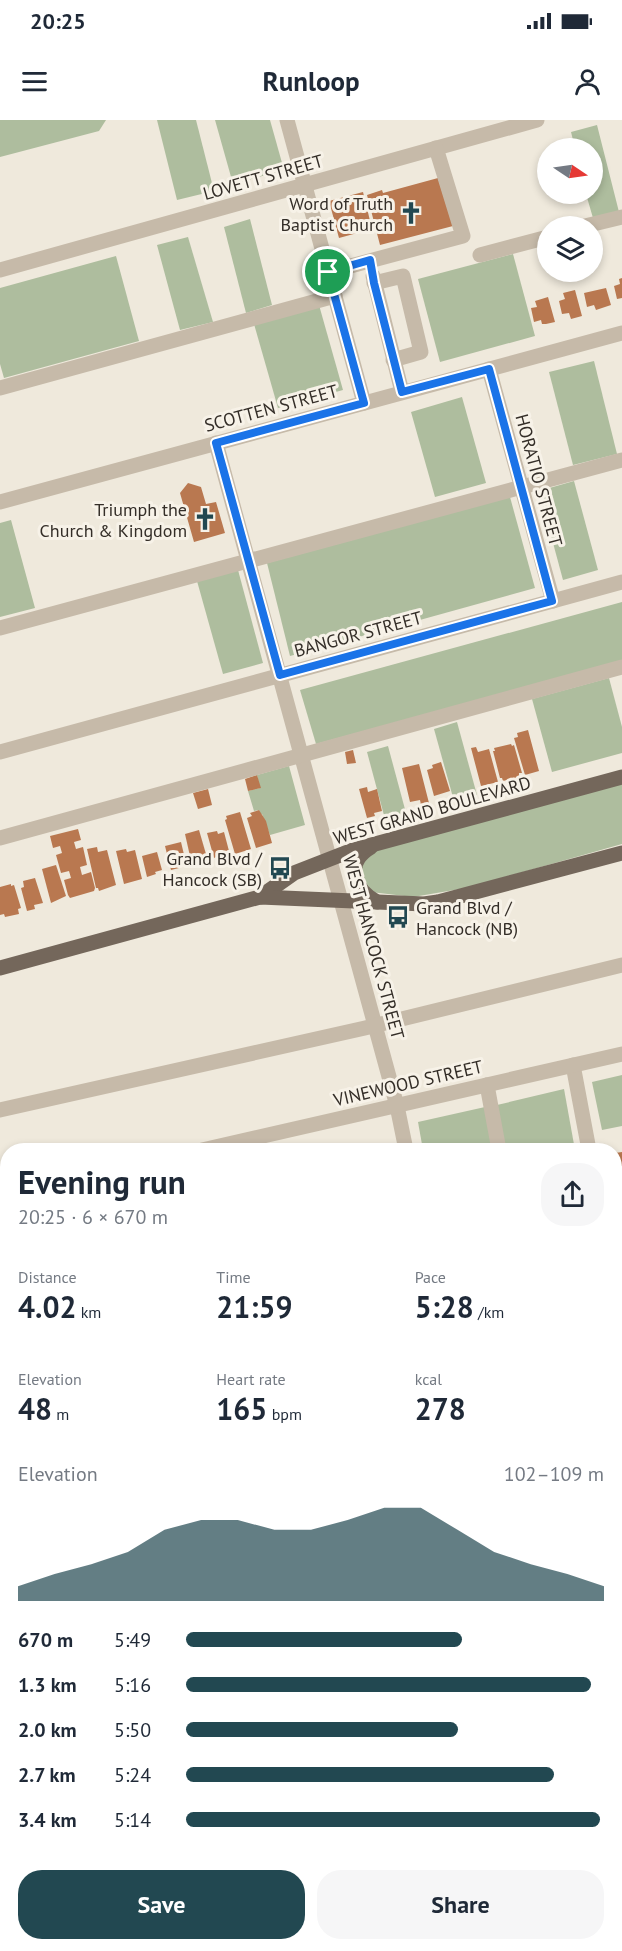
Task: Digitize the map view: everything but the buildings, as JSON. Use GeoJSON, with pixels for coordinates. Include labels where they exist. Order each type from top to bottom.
{"type":"FeatureCollection","features":[{"type":"Feature","properties":{"kind":"main road","name":"WEST GRAND BOULEVARD"},"geometry":{"type":"LineString","coordinates":[[260,897],[294,873],[379,843],[622,777]]}},
{"type":"Feature","properties":{"kind":"main road"},"geometry":{"type":"LineString","coordinates":[[378,902],[362,892],[354,868],[357,858],[379,843]]}},
{"type":"Feature","properties":{"kind":"main road","name":"WEST GRAND BOULEVARD"},"geometry":{"type":"LineString","coordinates":[[0,968],[260,897],[424,904],[445,901],[622,853]]}},
{"type":"Feature","properties":{"kind":"street"},"geometry":{"type":"LineString","coordinates":[[287,120],[364,403]]}},
{"type":"Feature","properties":{"kind":"street","name":"LOVETT STREET"},"geometry":{"type":"LineString","coordinates":[[0,270],[537,120]]}},
{"type":"Feature","properties":{"kind":"street"},"geometry":{"type":"LineString","coordinates":[[328,272],[463,236],[436,148]]}},
{"type":"Feature","properties":{"kind":"street"},"geometry":{"type":"LineString","coordinates":[[603,222],[622,217]]}},
{"type":"Feature","properties":{"kind":"street"},"geometry":{"type":"LineString","coordinates":[[480,255],[537,240]]}},
{"type":"Feature","properties":{"kind":"street"},"geometry":{"type":"LineString","coordinates":[[370,260],[402,392]]}},
{"type":"Feature","properties":{"kind":"street"},"geometry":{"type":"LineString","coordinates":[[374,283],[403,276],[421,352],[393,360]]}},
{"type":"Feature","properties":{"kind":"street"},"geometry":{"type":"LineString","coordinates":[[0,388],[335,296]]}},
{"type":"Feature","properties":{"kind":"street","name":"SCOTTEN STREET"},"geometry":{"type":"LineString","coordinates":[[0,502],[622,333]]}},
{"type":"Feature","properties":{"kind":"street","name":"HORATIO STREET"},"geometry":{"type":"LineString","coordinates":[[489,369],[552,601]]}},
{"type":"Feature","properties":{"kind":"street","name":"WEST HANCOCK STREET"},"geometry":{"type":"LineString","coordinates":[[216,443],[397,1106],[405,1143]]}},
{"type":"Feature","properties":{"kind":"street"},"geometry":{"type":"LineString","coordinates":[[0,628],[622,460]]}},
{"type":"Feature","properties":{"kind":"street","name":"BANGOR STREET"},"geometry":{"type":"LineString","coordinates":[[0,752],[622,582]]}},
{"type":"Feature","properties":{"kind":"street"},"geometry":{"type":"LineString","coordinates":[[0,838],[622,667]]}},
{"type":"Feature","properties":{"kind":"street"},"geometry":{"type":"LineString","coordinates":[[0,1110],[375,1026],[622,965]]}},
{"type":"Feature","properties":{"kind":"street","name":"VINEWOOD STREET"},"geometry":{"type":"LineString","coordinates":[[251,1143],[397,1106],[622,1054]]}},
{"type":"Feature","properties":{"kind":"street"},"geometry":{"type":"LineString","coordinates":[[573,1065],[588,1143]]}},
{"type":"Feature","properties":{"kind":"street"},"geometry":{"type":"LineString","coordinates":[[487,1085],[498,1143]]}},
{"type":"Feature","properties":{"kind":"green space"},"geometry":{"type":"Polygon","coordinates":[[[0,120],[106,120],[99,131],[0,157],[0,120]]]}},
{"type":"Feature","properties":{"kind":"green space"},"geometry":{"type":"Polygon","coordinates":[[[157,120],[196,120],[214,191],[177,200],[157,120]]]}},
{"type":"Feature","properties":{"kind":"green space"},"geometry":{"type":"Polygon","coordinates":[[[215,120],[270,120],[284,170],[233,184],[215,120]]]}},
{"type":"Feature","properties":{"kind":"green space"},"geometry":{"type":"Polygon","coordinates":[[[597,125],[600,138],[572,138],[571,132],[597,125]]]}},
{"type":"Feature","properties":{"kind":"green space"},"geometry":{"type":"Polygon","coordinates":[[[603,149],[619,212],[592,216],[589,204],[603,204],[603,149]]]}},
{"type":"Feature","properties":{"kind":"green space"},"geometry":{"type":"Polygon","coordinates":[[[250,219],[272,305],[246,313],[224,227],[250,219]]]}},
{"type":"Feature","properties":{"kind":"green space"},"geometry":{"type":"Polygon","coordinates":[[[188,237],[213,322],[180,330],[157,245],[188,237]]]}},
{"type":"Feature","properties":{"kind":"green space"},"geometry":{"type":"Polygon","coordinates":[[[513,254],[535,336],[440,362],[418,279],[513,254]]]}},
{"type":"Feature","properties":{"kind":"green space"},"geometry":{"type":"Polygon","coordinates":[[[116,256],[139,341],[4,378],[0,364],[0,288],[116,256]]]}},
{"type":"Feature","properties":{"kind":"green space"},"geometry":{"type":"Polygon","coordinates":[[[319,305],[343,390],[278,408],[254,324],[319,305]]]}},
{"type":"Feature","properties":{"kind":"green space"},"geometry":{"type":"Polygon","coordinates":[[[594,361],[617,454],[573,465],[549,372],[594,361]]]}},
{"type":"Feature","properties":{"kind":"green space"},"geometry":{"type":"Polygon","coordinates":[[[462,397],[486,483],[435,497],[411,412],[462,397]]]}},
{"type":"Feature","properties":{"kind":"green space"},"geometry":{"type":"Polygon","coordinates":[[[574,481],[598,570],[563,580],[539,491],[574,481]]]}},
{"type":"Feature","properties":{"kind":"green space"},"geometry":{"type":"Polygon","coordinates":[[[510,497],[535,588],[290,656],[267,563],[510,497]]]}},
{"type":"Feature","properties":{"kind":"green space"},"geometry":{"type":"Polygon","coordinates":[[[11,520],[35,608],[0,617],[0,523],[11,520]]]}},
{"type":"Feature","properties":{"kind":"green space"},"geometry":{"type":"Polygon","coordinates":[[[238,570],[263,663],[223,674],[197,581],[238,570]]]}},
{"type":"Feature","properties":{"kind":"green space"},"geometry":{"type":"Polygon","coordinates":[[[622,602],[622,661],[316,744],[300,690],[622,602]]]}},
{"type":"Feature","properties":{"kind":"green space"},"geometry":{"type":"Polygon","coordinates":[[[609,678],[622,727],[622,753],[552,772],[532,699],[609,678]]]}},
{"type":"Feature","properties":{"kind":"green space"},"geometry":{"type":"Polygon","coordinates":[[[457,722],[477,795],[454,801],[434,729],[457,722]]]}},
{"type":"Feature","properties":{"kind":"green space"},"geometry":{"type":"Polygon","coordinates":[[[388,746],[406,813],[385,819],[367,752],[388,746]]]}},
{"type":"Feature","properties":{"kind":"green space"},"geometry":{"type":"Polygon","coordinates":[[[289,766],[305,825],[270,835],[262,814],[259,810],[254,811],[248,791],[260,788],[257,775],[289,766]]]}},
{"type":"Feature","properties":{"kind":"green space"},"geometry":{"type":"Polygon","coordinates":[[[622,782],[622,844],[466,888],[413,897],[371,892],[363,884],[361,869],[368,854],[390,845],[622,782]]]}},
{"type":"Feature","properties":{"kind":"green space"},"geometry":{"type":"Polygon","coordinates":[[[622,1075],[622,1126],[602,1130],[592,1082],[622,1075]]]}},
{"type":"Feature","properties":{"kind":"green space"},"geometry":{"type":"Polygon","coordinates":[[[564,1089],[574,1143],[504,1143],[497,1105],[564,1089]]]}},
{"type":"Feature","properties":{"kind":"green space"},"geometry":{"type":"Polygon","coordinates":[[[485,1107],[492,1143],[422,1143],[418,1122],[485,1107]]]}},
{"type":"Feature","properties":{"kind":"place","name":"Word of Truth Baptist Church"},"geometry":{"type":"Point","coordinates":[411,213]}},
{"type":"Feature","properties":{"kind":"place","name":"Triumph the Church & Kingdom"},"geometry":{"type":"Point","coordinates":[205,519]}},
{"type":"Feature","properties":{"kind":"place","name":"Grand Blvd / Hancock (SB)"},"geometry":{"type":"Point","coordinates":[280,868]}},
{"type":"Feature","properties":{"kind":"place","name":"Grand Blvd / Hancock (NB)"},"geometry":{"type":"Point","coordinates":[398,917]}},
{"type":"Feature","properties":{"kind":"route"},"geometry":{"type":"LineString","coordinates":[[370,260],[402,392],[489,369],[552,601],[280,675],[216,443],[364,403],[328,272],[370,260]]}}]}
